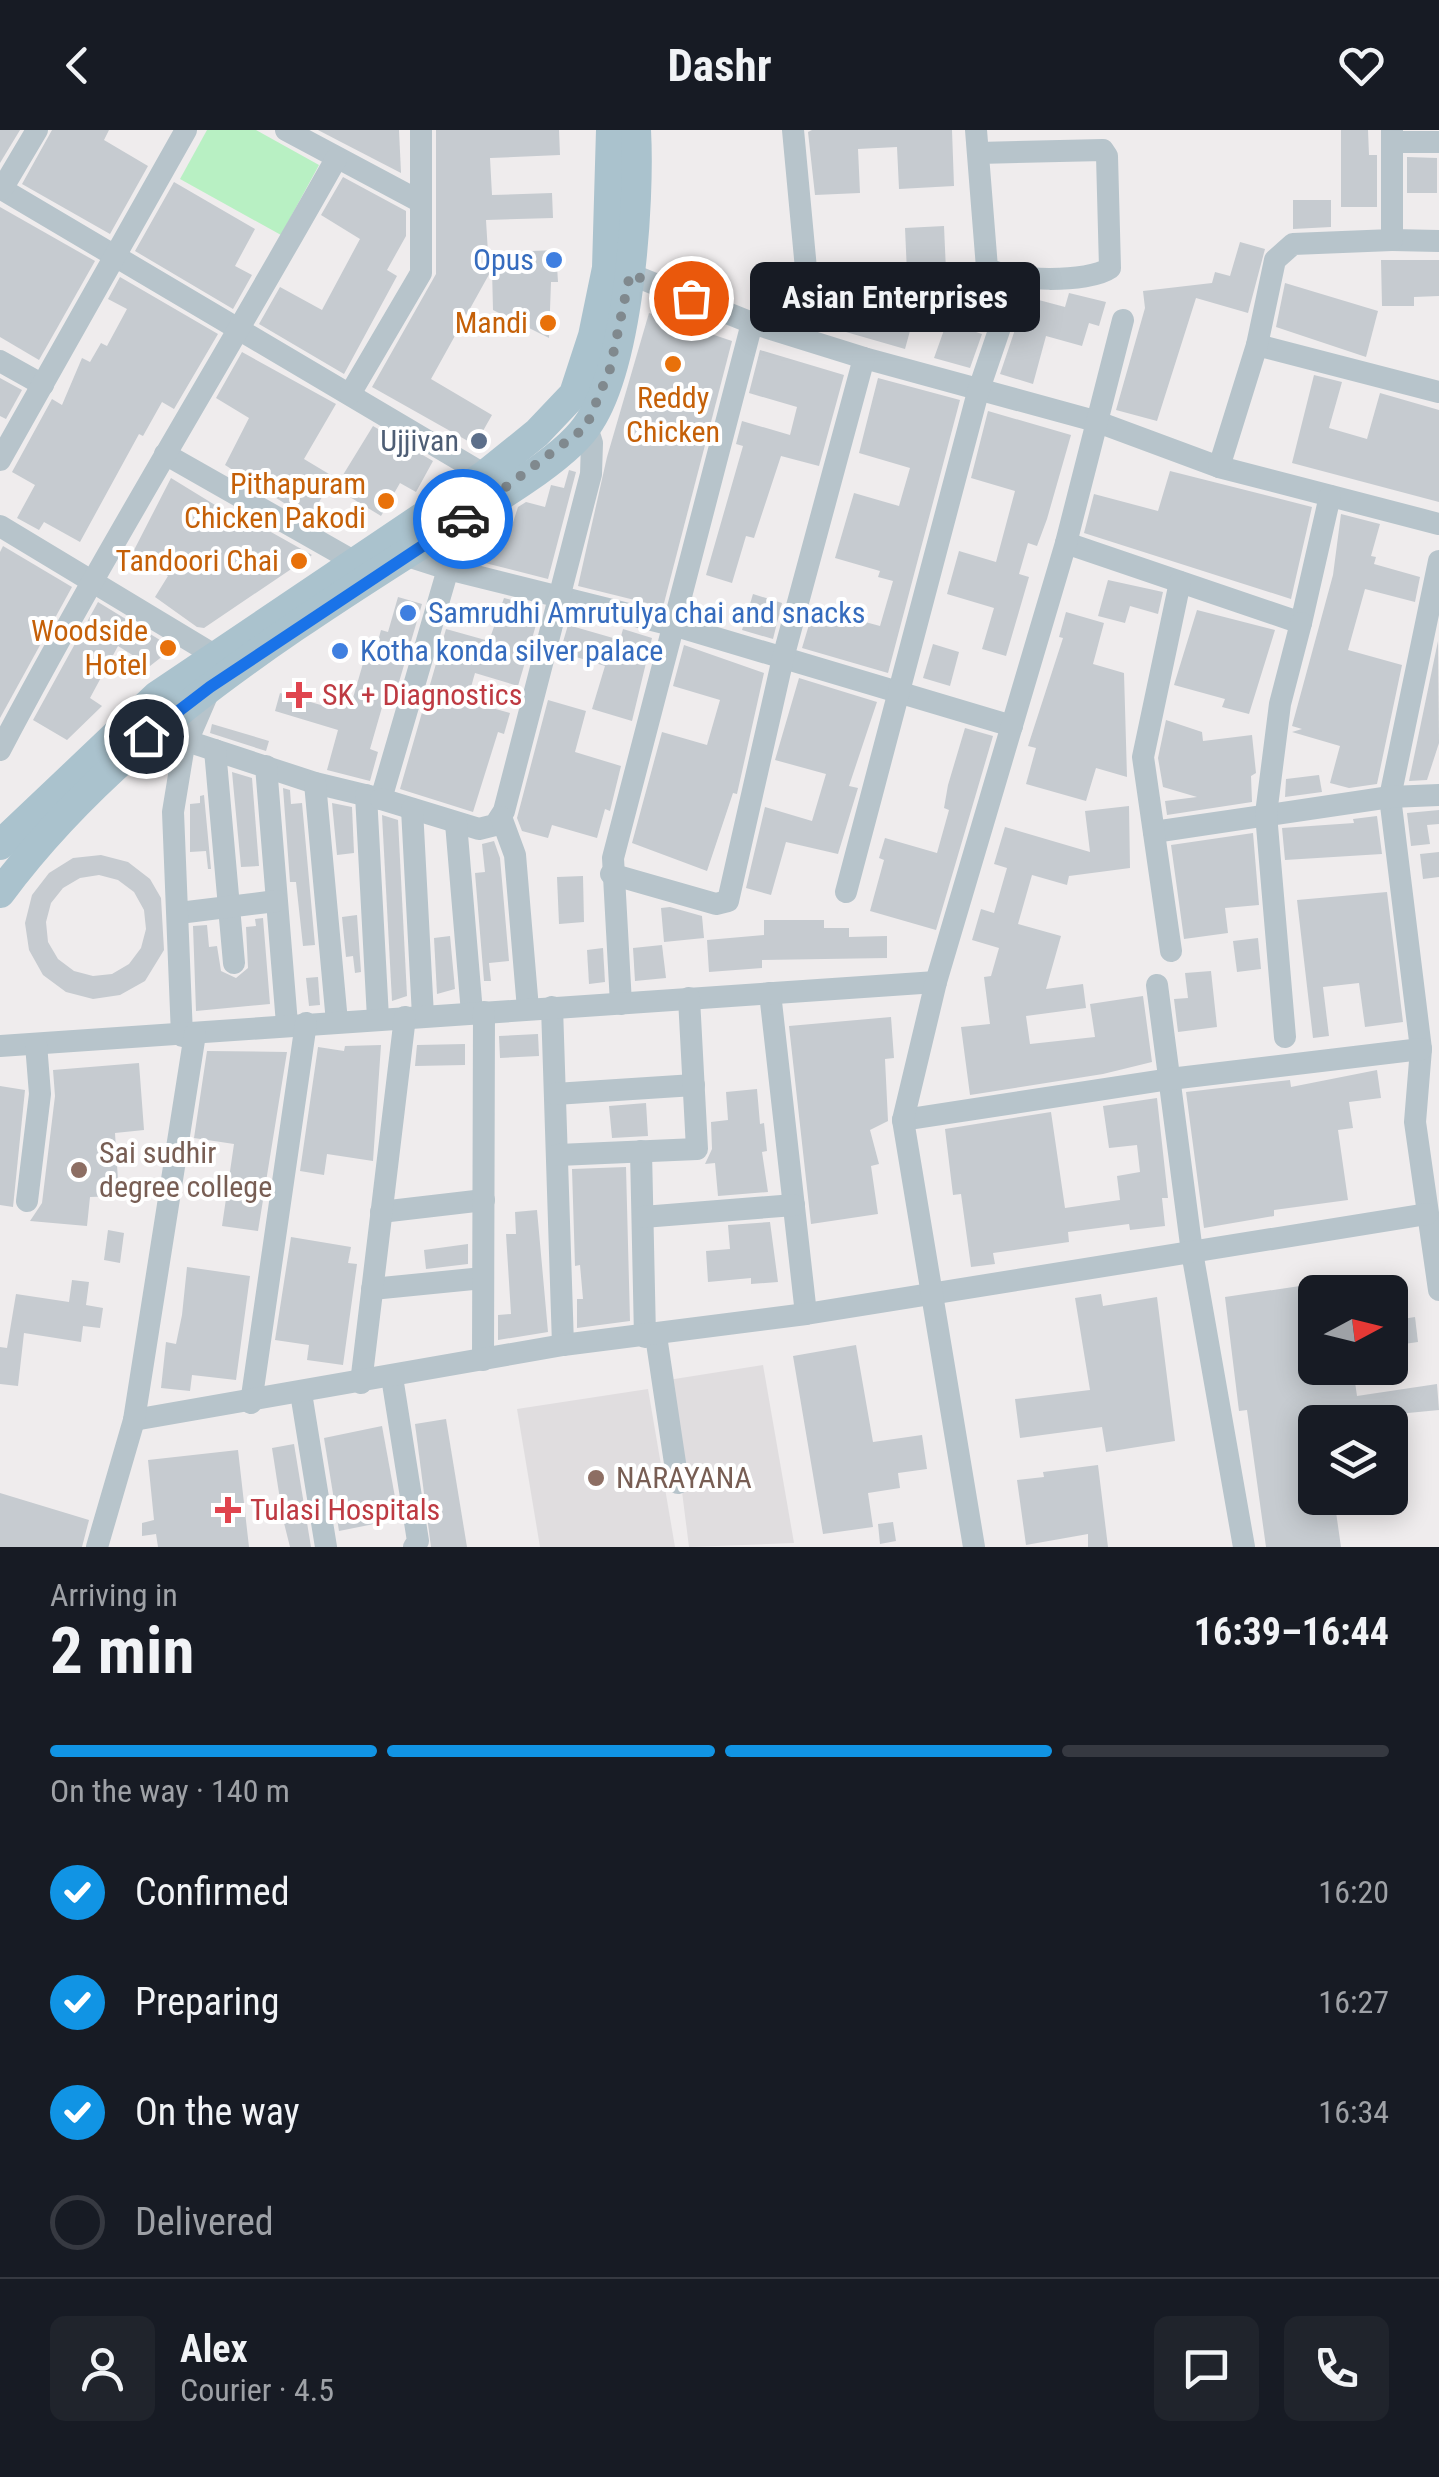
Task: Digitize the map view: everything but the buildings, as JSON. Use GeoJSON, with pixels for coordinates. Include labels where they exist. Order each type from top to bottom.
{"type":"FeatureCollection","features":[{"type":"Feature","properties":{"kind":"main road"},"geometry":{"type":"LineString","coordinates":[[0,893],[36,844],[146,736],[537,434],[574,394],[593,336],[607,268],[611,130]]}},
{"type":"Feature","properties":{"kind":"main road"},"geometry":{"type":"LineString","coordinates":[[4,831],[157,696],[214,655],[379,554],[490,501],[586,427],[610,369],[630,274],[636,130]]}},
{"type":"Feature","properties":{"kind":"street"},"geometry":{"type":"LineString","coordinates":[[37,130],[1,189],[484,475]]}},
{"type":"Feature","properties":{"kind":"street"},"geometry":{"type":"LineString","coordinates":[[0,460],[186,130]]}},
{"type":"Feature","properties":{"kind":"street"},"geometry":{"type":"LineString","coordinates":[[286,130],[420,201]]}},
{"type":"Feature","properties":{"kind":"street"},"geometry":{"type":"LineString","coordinates":[[350,394],[421,273],[421,130]]}},
{"type":"Feature","properties":{"kind":"street"},"geometry":{"type":"LineString","coordinates":[[793,130],[806,269]]}},
{"type":"Feature","properties":{"kind":"street"},"geometry":{"type":"LineString","coordinates":[[1392,240],[1392,136],[1439,142]]}},
{"type":"Feature","properties":{"kind":"street"},"geometry":{"type":"LineString","coordinates":[[977,142],[1103,150],[1112,242],[1110,268],[1092,276],[1069,278],[1017,276],[987,268],[977,142]]}},
{"type":"Feature","properties":{"kind":"street"},"geometry":{"type":"LineString","coordinates":[[0,750],[89,580],[240,330],[336,158]]}},
{"type":"Feature","properties":{"kind":"street"},"geometry":{"type":"LineString","coordinates":[[1219,467],[1257,345],[1275,260],[1283,249],[1293,244],[1439,241]]}},
{"type":"Feature","properties":{"kind":"street"},"geometry":{"type":"LineString","coordinates":[[630,274],[752,323],[864,358],[1094,421],[1219,467],[1439,524]]}},
{"type":"Feature","properties":{"kind":"street"},"geometry":{"type":"LineString","coordinates":[[846,892],[978,392],[1008,304]]}},
{"type":"Feature","properties":{"kind":"street"},"geometry":{"type":"LineString","coordinates":[[974,1547],[935,1293],[903,1120],[936,982],[1066,542],[1094,421],[1124,320]]}},
{"type":"Feature","properties":{"kind":"street"},"geometry":{"type":"LineString","coordinates":[[621,1004],[611,874],[618,830],[676,626],[752,323]]}},
{"type":"Feature","properties":{"kind":"street"},"geometry":{"type":"LineString","coordinates":[[1257,345],[1439,392]]}},
{"type":"Feature","properties":{"kind":"street"},"geometry":{"type":"LineString","coordinates":[[611,874],[716,904],[728,901],[784,658],[864,358]]}},
{"type":"Feature","properties":{"kind":"street"},"geometry":{"type":"LineString","coordinates":[[0,361],[43,385]]}},
{"type":"Feature","properties":{"kind":"street"},"geometry":{"type":"LineString","coordinates":[[187,742],[315,784],[456,823],[479,829],[495,825],[501,817],[593,458],[586,427]]}},
{"type":"Feature","properties":{"kind":"street"},"geometry":{"type":"LineString","coordinates":[[165,454],[379,554],[676,626],[1012,726]]}},
{"type":"Feature","properties":{"kind":"street"},"geometry":{"type":"LineString","coordinates":[[1285,1037],[1266,814],[1280,704],[1330,496]]}},
{"type":"Feature","properties":{"kind":"street"},"geometry":{"type":"LineString","coordinates":[[0,526],[214,655]]}},
{"type":"Feature","properties":{"kind":"street"},"geometry":{"type":"LineString","coordinates":[[1066,542],[1301,623]]}},
{"type":"Feature","properties":{"kind":"street"},"geometry":{"type":"LineString","coordinates":[[1438,1282],[1415,1122],[1429,1095],[1390,796],[1429,656],[1439,561]]}},
{"type":"Feature","properties":{"kind":"street"},"geometry":{"type":"LineString","coordinates":[[378,1018],[373,798],[448,570]]}},
{"type":"Feature","properties":{"kind":"street"},"geometry":{"type":"LineString","coordinates":[[1171,951],[1143,757],[1180,582]]}},
{"type":"Feature","properties":{"kind":"street"},"geometry":{"type":"LineString","coordinates":[[96,1547],[134,1420],[189,1035],[173,812],[187,742],[210,687]]}},
{"type":"Feature","properties":{"kind":"street"},"geometry":{"type":"LineString","coordinates":[[215,750],[234,963]]}},
{"type":"Feature","properties":{"kind":"street"},"geometry":{"type":"LineString","coordinates":[[251,1403],[296,1023],[276,901],[266,766]]}},
{"type":"Feature","properties":{"kind":"street"},"geometry":{"type":"LineString","coordinates":[[315,784],[337,1022]]}},
{"type":"Feature","properties":{"kind":"street"},"geometry":{"type":"LineString","coordinates":[[1154,832],[1390,796],[1439,794]]}},
{"type":"Feature","properties":{"kind":"street"},"geometry":{"type":"LineString","coordinates":[[361,1383],[382,1212],[414,1016],[412,809]]}},
{"type":"Feature","properties":{"kind":"street"},"geometry":{"type":"LineString","coordinates":[[501,817],[516,855],[555,1094],[563,1345]]}},
{"type":"Feature","properties":{"kind":"street"},"geometry":{"type":"LineString","coordinates":[[456,823],[478,1012],[484,1200],[483,1360]]}},
{"type":"Feature","properties":{"kind":"street"},"geometry":{"type":"LineString","coordinates":[[179,913],[276,901]]}},
{"type":"Feature","properties":{"kind":"street"},"geometry":{"type":"LineString","coordinates":[[0,1046],[936,982]]}},
{"type":"Feature","properties":{"kind":"street"},"geometry":{"type":"LineString","coordinates":[[1157,985],[1192,1252],[1244,1547]]}},
{"type":"Feature","properties":{"kind":"street"},"geometry":{"type":"LineString","coordinates":[[770,993],[806,1314]]}},
{"type":"Feature","properties":{"kind":"street"},"geometry":{"type":"LineString","coordinates":[[558,1155],[697,1149],[690,998]]}},
{"type":"Feature","properties":{"kind":"street"},"geometry":{"type":"LineString","coordinates":[[27,1201],[40,1094],[36,1044]]}},
{"type":"Feature","properties":{"kind":"street"},"geometry":{"type":"LineString","coordinates":[[903,1120],[1170,1079],[1421,1049]]}},
{"type":"Feature","properties":{"kind":"street"},"geometry":{"type":"LineString","coordinates":[[555,1094],[694,1085]]}},
{"type":"Feature","properties":{"kind":"street"},"geometry":{"type":"LineString","coordinates":[[641,1152],[650,1336],[678,1483]]}},
{"type":"Feature","properties":{"kind":"street"},"geometry":{"type":"LineString","coordinates":[[382,1212],[484,1200]]}},
{"type":"Feature","properties":{"kind":"street"},"geometry":{"type":"LineString","coordinates":[[642,1218],[794,1205]]}},
{"type":"Feature","properties":{"kind":"street"},"geometry":{"type":"LineString","coordinates":[[134,1420],[251,1403],[563,1345],[806,1314],[1427,1214]]}},
{"type":"Feature","properties":{"kind":"street"},"geometry":{"type":"LineString","coordinates":[[372,1289],[483,1278]]}},
{"type":"Feature","properties":{"kind":"street"},"geometry":{"type":"LineString","coordinates":[[392,1377],[418,1540],[414,1547]]}},
{"type":"Feature","properties":{"kind":"street"},"geometry":{"type":"LineString","coordinates":[[301,1394],[326,1547]]}},
{"type":"Feature","properties":{"kind":"shaded area"},"geometry":{"type":"Polygon","coordinates":[[[763,1365],[794,1543],[689,1547],[668,1380],[763,1365]]]}},
{"type":"Feature","properties":{"kind":"shaded area","name":"NARAYANA"},"geometry":{"type":"Polygon","coordinates":[[[648,1389],[675,1547],[540,1547],[517,1409],[648,1389]]]}},
{"type":"Feature","properties":{"kind":"green space"},"geometry":{"type":"Polygon","coordinates":[[[207,130],[256,130],[319,165],[281,235],[180,179],[207,130]]]}},
{"type":"Feature","properties":{"kind":"way so far"},"geometry":{"type":"LineString","coordinates":[[463,519],[568,445],[586,427],[610,369],[630,274],[691,298]]}},
{"type":"Feature","properties":{"kind":"place","name":"Opus"},"geometry":{"type":"Point","coordinates":[554,260]}},
{"type":"Feature","properties":{"kind":"place","name":"Asian Enterprises"},"geometry":{"type":"Point","coordinates":[691,298]}},
{"type":"Feature","properties":{"kind":"place","name":"Mandi"},"geometry":{"type":"Point","coordinates":[548,323]}},
{"type":"Feature","properties":{"kind":"place","name":"Reddy Chicken"},"geometry":{"type":"Point","coordinates":[673,364]}},
{"type":"Feature","properties":{"kind":"place","name":"Ujjivan"},"geometry":{"type":"Point","coordinates":[479,441]}},
{"type":"Feature","properties":{"kind":"place","name":"Pithapuram Chicken Pakodi"},"geometry":{"type":"Point","coordinates":[386,501]}},
{"type":"Feature","properties":{"kind":"place","name":"Tandoori Chai"},"geometry":{"type":"Point","coordinates":[299,561]}},
{"type":"Feature","properties":{"kind":"place","name":"Samrudhi Amrutulya chai and snacks"},"geometry":{"type":"Point","coordinates":[408,613]}},
{"type":"Feature","properties":{"kind":"place","name":"Woodside Hotel"},"geometry":{"type":"Point","coordinates":[168,648]}},
{"type":"Feature","properties":{"kind":"place","name":"Kotha konda silver palace"},"geometry":{"type":"Point","coordinates":[340,651]}},
{"type":"Feature","properties":{"kind":"place","name":"SK + Diagnostics"},"geometry":{"type":"Point","coordinates":[299,695]}},
{"type":"Feature","properties":{"kind":"place","name":"Sai sudhir degree college"},"geometry":{"type":"Point","coordinates":[79,1170]}},
{"type":"Feature","properties":{"kind":"place","name":"NARAYANA"},"geometry":{"type":"Point","coordinates":[596,1478]}},
{"type":"Feature","properties":{"kind":"place","name":"Tulasi Hospitals"},"geometry":{"type":"Point","coordinates":[228,1510]}},
{"type":"Feature","properties":{"kind":"route"},"geometry":{"type":"LineString","coordinates":[[146,736],[210,687],[463,519]]}}]}
